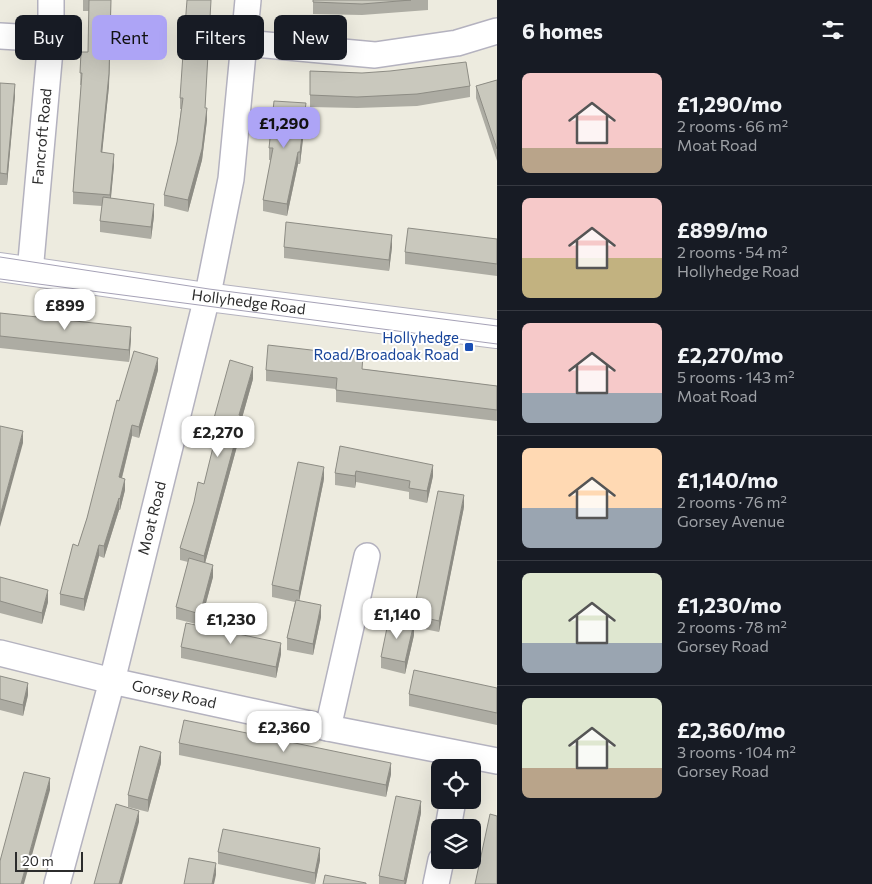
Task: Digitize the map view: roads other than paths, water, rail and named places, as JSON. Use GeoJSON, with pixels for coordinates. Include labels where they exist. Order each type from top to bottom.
{"type":"FeatureCollection","features":[{"type":"Feature","properties":{"kind":"street","name":"Fancroft Road"},"geometry":{"type":"LineString","coordinates":[[50,0],[50,15]]}},
{"type":"Feature","properties":{"kind":"street","name":"Moat Road"},"geometry":{"type":"LineString","coordinates":[[247,15],[248,0]]}},
{"type":"Feature","properties":{"kind":"street"},"geometry":{"type":"LineString","coordinates":[[264,45],[375,55],[458,43],[497,31]]}},
{"type":"Feature","properties":{"kind":"street"},"geometry":{"type":"LineString","coordinates":[[0,36],[15,37]]}},
{"type":"Feature","properties":{"kind":"street","name":"Fancroft Road"},"geometry":{"type":"LineString","coordinates":[[30,272],[49,60]]}},
{"type":"Feature","properties":{"kind":"street","name":"Moat Road"},"geometry":{"type":"LineString","coordinates":[[57,884],[112,681],[206,297],[231,179],[242,60]]}},
{"type":"Feature","properties":{"kind":"street","name":"Hollyhedge Road"},"geometry":{"type":"LineString","coordinates":[[0,267],[206,297],[497,334]]}},
{"type":"Feature","properties":{"kind":"street"},"geometry":{"type":"LineString","coordinates":[[328,728],[367,556]]}},
{"type":"Feature","properties":{"kind":"street","name":"Gorsey Road"},"geometry":{"type":"LineString","coordinates":[[0,653],[112,681],[328,728],[457,759]]}},
{"type":"Feature","properties":{"kind":"street","name":"Gorsey Road"},"geometry":{"type":"LineString","coordinates":[[481,761],[497,761]]}},
{"type":"Feature","properties":{"kind":"street"},"geometry":{"type":"LineString","coordinates":[[436,884],[439,869]]}},
{"type":"Feature","properties":{"kind":"tram line"},"geometry":{"type":"LineString","coordinates":[[0,257],[209,289],[497,326]]}},
{"type":"Feature","properties":{"kind":"tram line"},"geometry":{"type":"LineString","coordinates":[[0,279],[497,344]]}},
{"type":"Feature","properties":{"kind":"place","name":"Hollyhedge Road/Broadoak Road"},"geometry":{"type":"Point","coordinates":[469,347]}}]}
